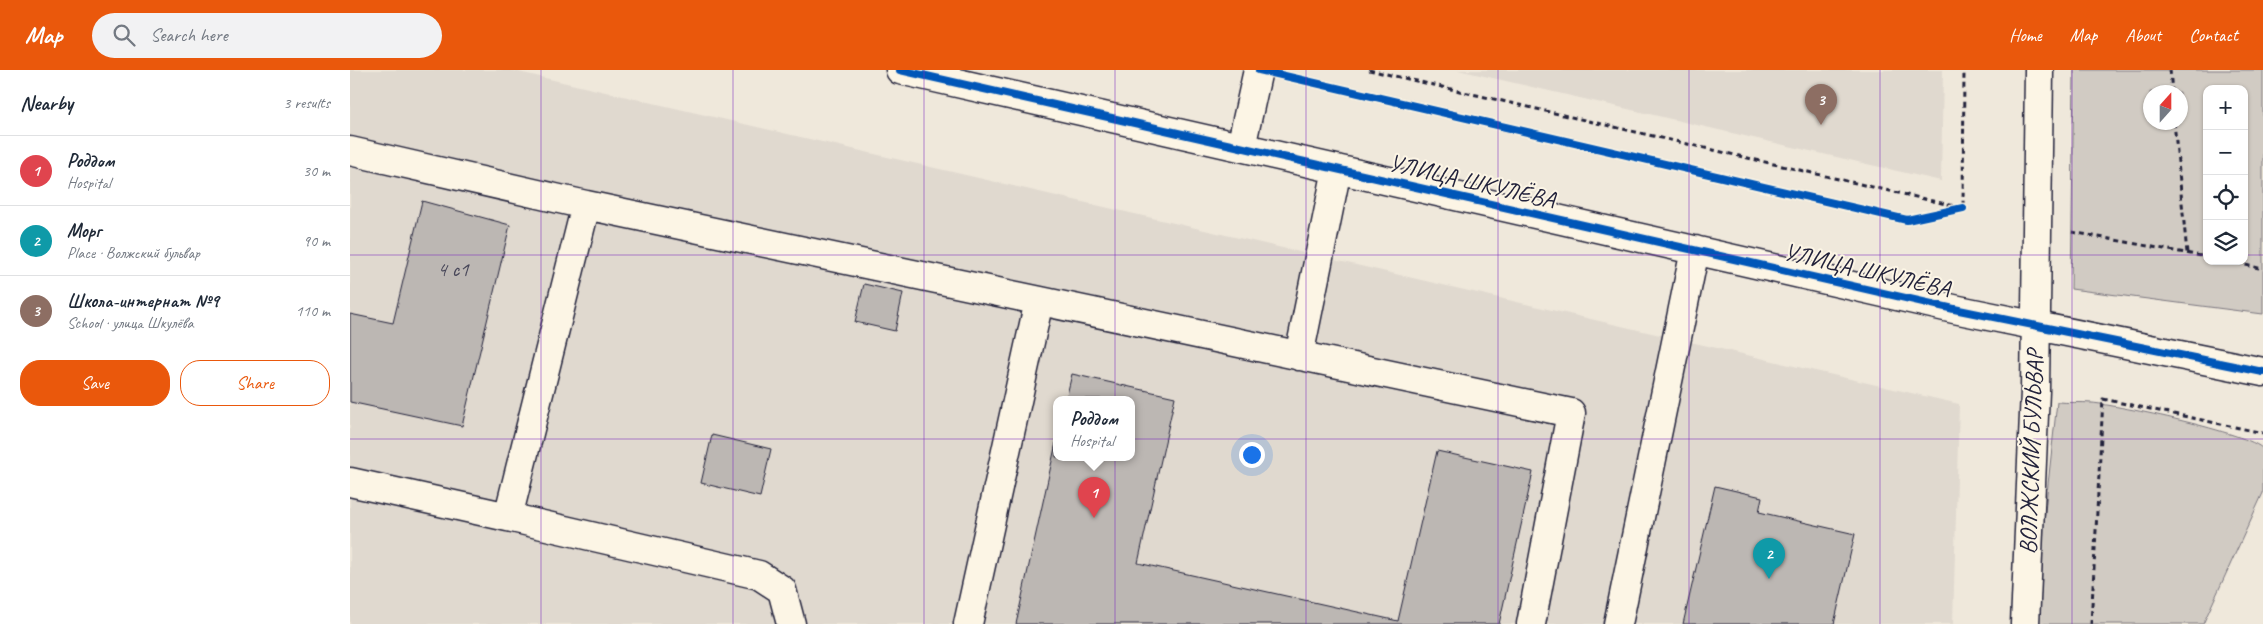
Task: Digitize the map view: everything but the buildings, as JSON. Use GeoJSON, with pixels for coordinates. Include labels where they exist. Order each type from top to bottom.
{"type":"FeatureCollection","features":[{"type":"Feature","properties":{"kind":"street","name":"УЛИЦА ШКУЛЁВА"},"geometry":{"type":"LineString","coordinates":[[900,70],[2036,327],[2263,372]]}},
{"type":"Feature","properties":{"kind":"street"},"geometry":{"type":"LineString","coordinates":[[1241,148],[1258,70]]}},
{"type":"Feature","properties":{"kind":"street","name":"ВОЛЖСКИЙ БУЛЬВАР"},"geometry":{"type":"LineString","coordinates":[[2025,624],[2035,391],[2039,70]]}},
{"type":"Feature","properties":{"kind":"street"},"geometry":{"type":"LineString","coordinates":[[350,150],[586,205],[1571,413],[1531,624]]}},
{"type":"Feature","properties":{"kind":"street"},"geometry":{"type":"LineString","coordinates":[[1299,356],[1337,169]]}},
{"type":"Feature","properties":{"kind":"street"},"geometry":{"type":"LineString","coordinates":[[508,517],[586,205]]}},
{"type":"Feature","properties":{"kind":"street"},"geometry":{"type":"LineString","coordinates":[[1618,624],[1695,250]]}},
{"type":"Feature","properties":{"kind":"street"},"geometry":{"type":"LineString","coordinates":[[968,624],[1038,301]]}},
{"type":"Feature","properties":{"kind":"street"},"geometry":{"type":"LineString","coordinates":[[350,482],[759,575],[782,590],[791,624]]}},
{"type":"Feature","properties":{"kind":"path"},"geometry":{"type":"LineString","coordinates":[[1369,70],[1963,208]]}},
{"type":"Feature","properties":{"kind":"path"},"geometry":{"type":"LineString","coordinates":[[1963,208],[1964,70]]}},
{"type":"Feature","properties":{"kind":"path"},"geometry":{"type":"LineString","coordinates":[[2170,70],[2171,85]]}},
{"type":"Feature","properties":{"kind":"path"},"geometry":{"type":"LineString","coordinates":[[2175,130],[2187,253]]}},
{"type":"Feature","properties":{"kind":"path"},"geometry":{"type":"LineString","coordinates":[[1944,212],[1963,208]]}},
{"type":"Feature","properties":{"kind":"path"},"geometry":{"type":"LineString","coordinates":[[2072,232],[2203,256]]}},
{"type":"Feature","properties":{"kind":"path"},"geometry":{"type":"LineString","coordinates":[[2248,265],[2263,268]]}},
{"type":"Feature","properties":{"kind":"path"},"geometry":{"type":"LineString","coordinates":[[2091,624],[2103,399],[2263,433]]}},
{"type":"Feature","properties":{"kind":"shaded area"},"geometry":{"type":"Polygon","coordinates":[[[350,70],[510,70],[1959,404],[1953,624],[350,624],[350,70]]]}},
{"type":"Feature","properties":{"kind":"shaded area"},"geometry":{"type":"Polygon","coordinates":[[[1458,70],[1943,70],[1941,181],[1458,70]]]}},
{"type":"Feature","properties":{"kind":"shaded area"},"geometry":{"type":"Polygon","coordinates":[[[2074,70],[2263,70],[2263,314],[2071,289],[2074,70]]]}},
{"type":"Feature","properties":{"kind":"shaded area"},"geometry":{"type":"Polygon","coordinates":[[[2057,402],[2092,403],[2154,414],[2234,435],[2263,449],[2263,493],[2203,624],[2038,624],[2038,576],[2057,402]]]}},
{"type":"Feature","properties":{"kind":"cycle path"},"geometry":{"type":"LineString","coordinates":[[900,70],[1954,309],[2263,372]]}},
{"type":"Feature","properties":{"kind":"cycle path"},"geometry":{"type":"LineString","coordinates":[[1259,70],[1907,220],[1963,208]]}},
{"type":"Feature","properties":{"kind":"place","name":"Школа-интернат №9"},"geometry":{"type":"Point","coordinates":[1821,125]}},
{"type":"Feature","properties":{"kind":"place","name":"Роддом"},"geometry":{"type":"Point","coordinates":[1094,518]}},
{"type":"Feature","properties":{"kind":"place","name":"Морг"},"geometry":{"type":"Point","coordinates":[1769,579]}}]}
